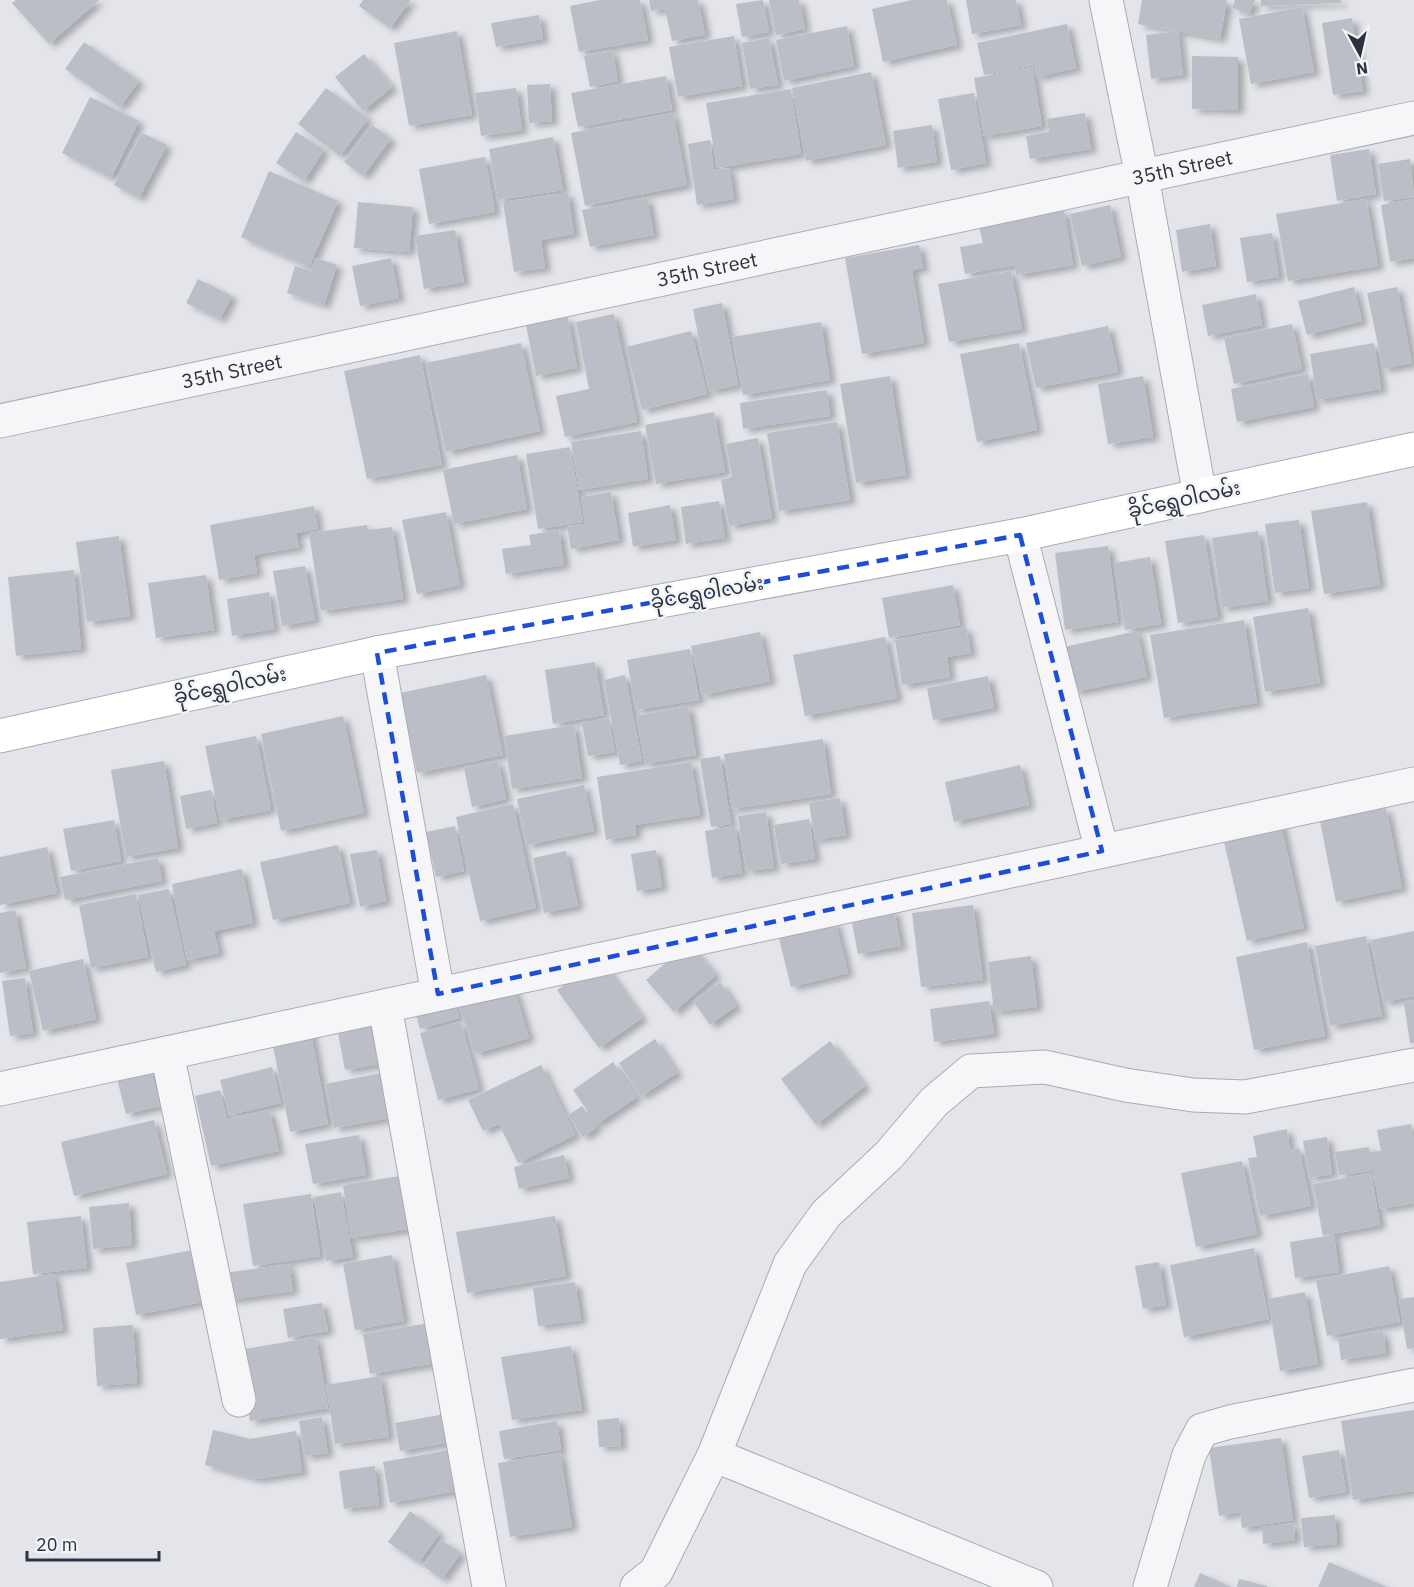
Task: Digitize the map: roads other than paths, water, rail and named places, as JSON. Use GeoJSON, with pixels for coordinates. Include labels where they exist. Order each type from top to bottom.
{"type":"FeatureCollection","features":[{"type":"Feature","properties":{"kind":"street"},"geometry":{"type":"LineString","coordinates":[[1106,0],[1142,177],[1200,496]]}},
{"type":"Feature","properties":{"kind":"street","name":"35th Street"},"geometry":{"type":"LineString","coordinates":[[0,421],[1414,118]]}},
{"type":"Feature","properties":{"kind":"street","name":"ခိုင်ရွှေဝါလမ်း"},"geometry":{"type":"LineString","coordinates":[[0,736],[377,653],[1020,535],[1414,448]]}},
{"type":"Feature","properties":{"kind":"street"},"geometry":{"type":"LineString","coordinates":[[1020,535],[1102,851]]}},
{"type":"Feature","properties":{"kind":"street"},"geometry":{"type":"LineString","coordinates":[[377,653],[438,994]]}},
{"type":"Feature","properties":{"kind":"street"},"geometry":{"type":"LineString","coordinates":[[0,1089],[1414,784]]}},
{"type":"Feature","properties":{"kind":"street"},"geometry":{"type":"LineString","coordinates":[[385,1006],[489,1587]]}},
{"type":"Feature","properties":{"kind":"street"},"geometry":{"type":"LineString","coordinates":[[167,1053],[239,1400]]}},
{"type":"Feature","properties":{"kind":"street"},"geometry":{"type":"LineString","coordinates":[[637,1587],[656,1572],[714,1455],[790,1264],[826,1214],[889,1155],[934,1102],[971,1071],[1045,1067],[1125,1085],[1193,1095],[1245,1097],[1414,1065]]}},
{"type":"Feature","properties":{"kind":"street"},"geometry":{"type":"LineString","coordinates":[[1150,1587],[1189,1455],[1202,1430],[1230,1422],[1414,1385]]}},
{"type":"Feature","properties":{"kind":"street"},"geometry":{"type":"LineString","coordinates":[[714,1455],[1036,1587]]}}]}
